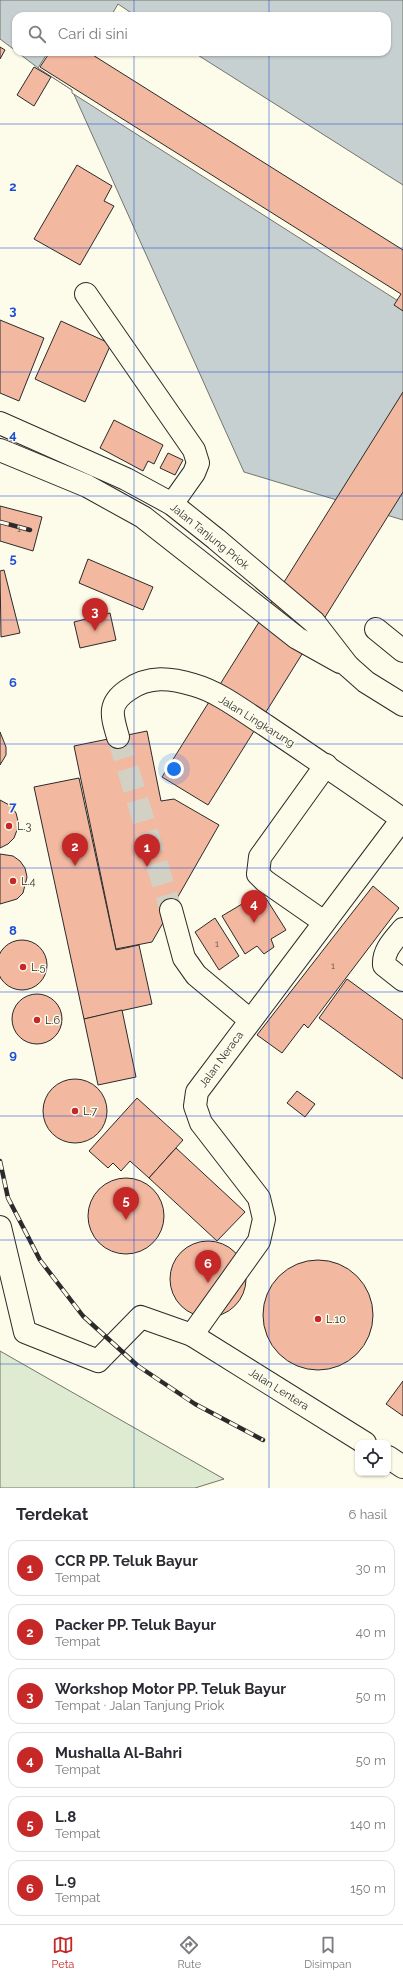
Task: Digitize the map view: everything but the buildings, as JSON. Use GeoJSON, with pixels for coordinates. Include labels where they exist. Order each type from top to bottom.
{"type":"FeatureCollection","features":[{"type":"Feature","properties":{"kind":"main road"},"geometry":{"type":"LineString","coordinates":[[86,294],[194,450],[198,463],[194,473],[172,504]]}},
{"type":"Feature","properties":{"kind":"main road","name":"Jalan Tanjung Priok"},"geometry":{"type":"LineString","coordinates":[[0,423],[126,479],[172,504],[216,539],[314,622],[348,666],[366,682],[403,705]]}},
{"type":"Feature","properties":{"kind":"main road","name":"Jalan Tanjung Priok"},"geometry":{"type":"LineString","coordinates":[[0,450],[87,486],[143,517],[297,638],[348,666]]}},
{"type":"Feature","properties":{"kind":"main road"},"geometry":{"type":"LineString","coordinates":[[376,629],[403,651]]}},
{"type":"Feature","properties":{"kind":"main road","name":"Jalan Lingkarung"},"geometry":{"type":"LineString","coordinates":[[118,737],[112,715],[114,703],[120,695],[131,687],[150,679],[165,679],[196,685],[226,700],[326,765],[403,818]]}},
{"type":"Feature","properties":{"kind":"main road"},"geometry":{"type":"LineString","coordinates":[[324,922],[264,881],[258,874],[258,864],[260,857],[326,765]]}},
{"type":"Feature","properties":{"kind":"main road","name":"Jalan Neraca"},"geometry":{"type":"LineString","coordinates":[[192,1335],[259,1241],[264,1219],[259,1198],[201,1123],[195,1106],[197,1092],[403,818]]}},
{"type":"Feature","properties":{"kind":"main road"},"geometry":{"type":"LineString","coordinates":[[170,910],[184,958],[196,975],[250,1020]]}},
{"type":"Feature","properties":{"kind":"main road"},"geometry":{"type":"LineString","coordinates":[[403,929],[385,951],[384,965],[403,980]]}},
{"type":"Feature","properties":{"kind":"main road","name":"Jalan Lentera"},"geometry":{"type":"LineString","coordinates":[[0,1227],[25,1332],[98,1361],[141,1317],[192,1335],[360,1440]]}},
{"type":"Feature","properties":{"kind":"main road"},"geometry":{"type":"LineString","coordinates":[[391,1459],[403,1467]]}},
{"type":"Feature","properties":{"kind":"green space"},"geometry":{"type":"Polygon","coordinates":[[[0,1351],[224,1479],[195,1488],[0,1488],[0,1351]]]}},
{"type":"Feature","properties":{"kind":"shaded area"},"geometry":{"type":"Polygon","coordinates":[[[0,0],[403,0],[403,520],[244,472],[72,90],[22,56],[391,56],[391,12],[12,12],[12,48],[0,39],[0,0]]]}},
{"type":"Feature","properties":{"kind":"pier"},"geometry":{"type":"Polygon","coordinates":[[[118,4],[130,12],[113,12],[118,4]]]}},
{"type":"Feature","properties":{"kind":"pier"},"geometry":{"type":"Polygon","coordinates":[[[46,56],[199,56],[403,185],[403,304],[72,93],[72,90],[38,68],[46,56]]]}},
{"type":"Feature","properties":{"kind":"tunnel"},"geometry":{"type":"LineString","coordinates":[[118,737],[171,910]]}},
{"type":"Feature","properties":{"kind":"railway"},"geometry":{"type":"LineString","coordinates":[[0,522],[30,530]]}},
{"type":"Feature","properties":{"kind":"railway"},"geometry":{"type":"LineString","coordinates":[[0,1161],[8,1198],[40,1260],[83,1316],[138,1366],[195,1404],[263,1440]]}},
{"type":"Feature","properties":{"kind":"place","name":"Workshop Motor PP. Teluk Bayur"},"geometry":{"type":"Point","coordinates":[95,631]}},
{"type":"Feature","properties":{"kind":"place","name":"L.3"},"geometry":{"type":"Point","coordinates":[9,826]}},
{"type":"Feature","properties":{"kind":"place","name":"Packer PP. Teluk Bayur"},"geometry":{"type":"Point","coordinates":[75,866]}},
{"type":"Feature","properties":{"kind":"place","name":"CCR PP. Teluk Bayur"},"geometry":{"type":"Point","coordinates":[147,867]}},
{"type":"Feature","properties":{"kind":"place","name":"L.4"},"geometry":{"type":"Point","coordinates":[13,881]}},
{"type":"Feature","properties":{"kind":"place","name":"Mushalla Al-Bahri"},"geometry":{"type":"Point","coordinates":[254,923]}},
{"type":"Feature","properties":{"kind":"place","name":"L.5"},"geometry":{"type":"Point","coordinates":[23,967]}},
{"type":"Feature","properties":{"kind":"place","name":"L.6"},"geometry":{"type":"Point","coordinates":[37,1020]}},
{"type":"Feature","properties":{"kind":"place","name":"L.7"},"geometry":{"type":"Point","coordinates":[75,1111]}},
{"type":"Feature","properties":{"kind":"place","name":"L.8"},"geometry":{"type":"Point","coordinates":[126,1220]}},
{"type":"Feature","properties":{"kind":"place","name":"L.9"},"geometry":{"type":"Point","coordinates":[208,1283]}},
{"type":"Feature","properties":{"kind":"place","name":"L.10"},"geometry":{"type":"Point","coordinates":[318,1319]}}]}
